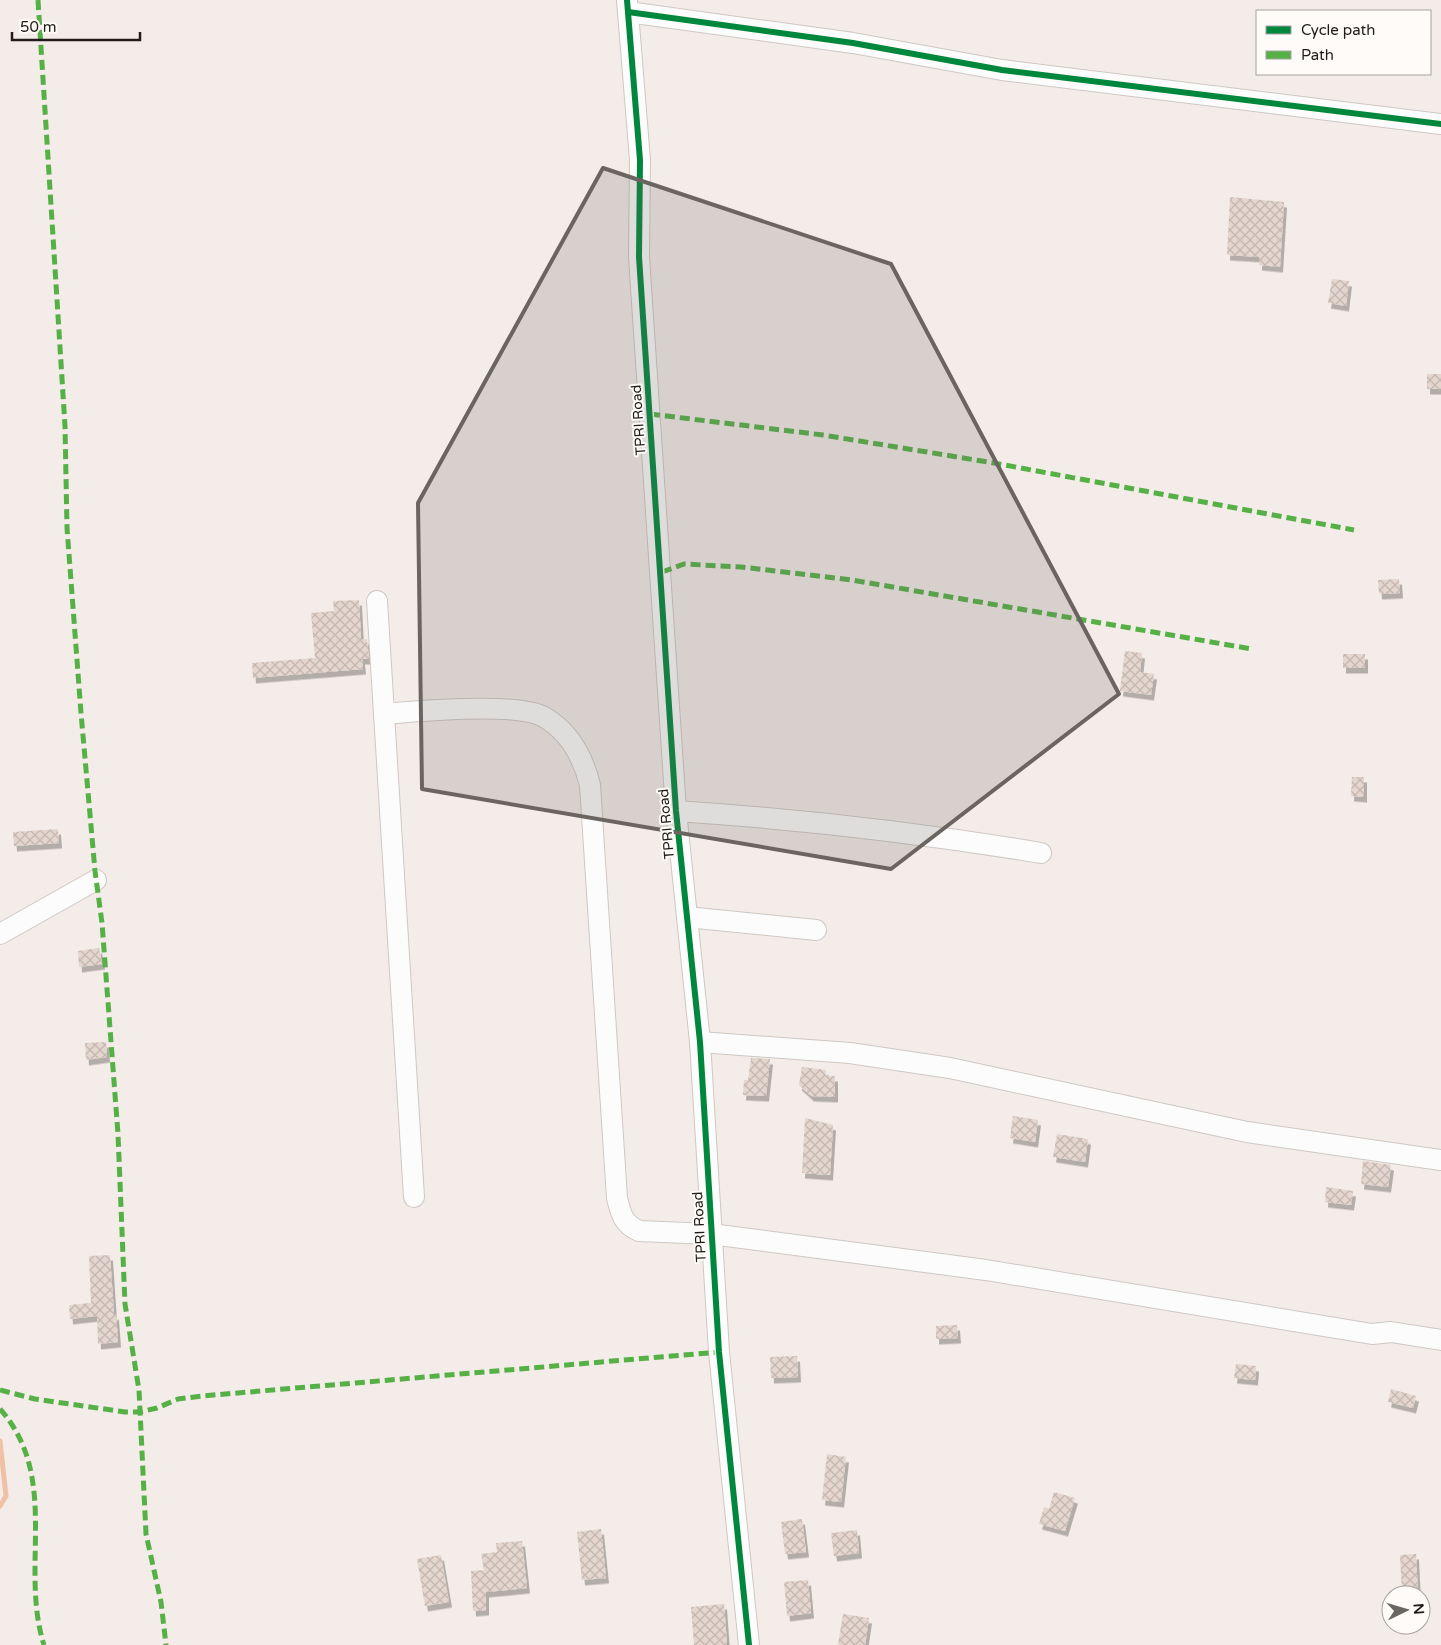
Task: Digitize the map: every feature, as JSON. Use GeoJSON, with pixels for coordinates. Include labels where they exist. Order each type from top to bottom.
{"type":"FeatureCollection","features":[{"type":"Feature","properties":{"kind":"street"},"geometry":{"type":"LineString","coordinates":[[627,6],[1002,70],[1441,124]]}},
{"type":"Feature","properties":{"kind":"street","name":"TPRI Road"},"geometry":{"type":"LineString","coordinates":[[627,6],[640,160],[639,257],[662,572],[676,811],[700,1042],[719,1352],[749,1645]]}},
{"type":"Feature","properties":{"kind":"street"},"geometry":{"type":"LineString","coordinates":[[377,601],[414,1198]]}},
{"type":"Feature","properties":{"kind":"street"},"geometry":{"type":"LineString","coordinates":[[384,714],[454,708],[519,711],[543,716],[571,740],[584,762],[590,785],[617,1198],[623,1220],[629,1227],[639,1231],[712,1234],[986,1270],[1372,1334],[1391,1332],[1441,1340]]}},
{"type":"Feature","properties":{"kind":"street"},"geometry":{"type":"LineString","coordinates":[[676,811],[893,832],[1041,853]]}},
{"type":"Feature","properties":{"kind":"street"},"geometry":{"type":"LineString","coordinates":[[0,934],[96,880]]}},
{"type":"Feature","properties":{"kind":"street"},"geometry":{"type":"LineString","coordinates":[[687,917],[816,930]]}},
{"type":"Feature","properties":{"kind":"street"},"geometry":{"type":"LineString","coordinates":[[700,1042],[850,1053],[950,1068],[1247,1132],[1441,1160]]}},
{"type":"Feature","properties":{"kind":"highlighted area"},"geometry":{"type":"Polygon","coordinates":[[[603,168],[891,264],[1119,694],[891,869],[422,789],[418,503],[603,168]]]}},
{"type":"Feature","properties":{"kind":"building"},"geometry":{"type":"Polygon","coordinates":[[[1230,197],[1284,202],[1280,267],[1259,265],[1259,257],[1227,255],[1230,197]]]}},
{"type":"Feature","properties":{"kind":"building"},"geometry":{"type":"Polygon","coordinates":[[[1332,279],[1349,281],[1346,306],[1328,303],[1332,279]]]}},
{"type":"Feature","properties":{"kind":"building"},"geometry":{"type":"Polygon","coordinates":[[[1427,374],[1441,374],[1441,389],[1427,389],[1427,374]]]}},
{"type":"Feature","properties":{"kind":"building"},"geometry":{"type":"Polygon","coordinates":[[[1399,579],[1400,593],[1379,594],[1378,580],[1399,579]]]}},
{"type":"Feature","properties":{"kind":"building"},"geometry":{"type":"Polygon","coordinates":[[[359,600],[361,640],[367,639],[369,659],[362,659],[363,669],[253,678],[252,663],[315,658],[311,613],[334,611],[333,601],[359,600]]]}},
{"type":"Feature","properties":{"kind":"building"},"geometry":{"type":"Polygon","coordinates":[[[1125,651],[1142,653],[1140,672],[1154,674],[1151,695],[1120,691],[1125,651]]]}},
{"type":"Feature","properties":{"kind":"building"},"geometry":{"type":"Polygon","coordinates":[[[1343,654],[1365,654],[1365,668],[1343,668],[1343,654]]]}},
{"type":"Feature","properties":{"kind":"building"},"geometry":{"type":"Polygon","coordinates":[[[1352,777],[1364,777],[1364,797],[1351,796],[1352,777]]]}},
{"type":"Feature","properties":{"kind":"building"},"geometry":{"type":"Polygon","coordinates":[[[58,829],[59,843],[14,846],[13,832],[58,829]]]}},
{"type":"Feature","properties":{"kind":"building"},"geometry":{"type":"Polygon","coordinates":[[[99,948],[102,964],[79,967],[78,951],[99,948]]]}},
{"type":"Feature","properties":{"kind":"building"},"geometry":{"type":"Polygon","coordinates":[[[106,1042],[107,1057],[86,1060],[85,1043],[106,1042]]]}},
{"type":"Feature","properties":{"kind":"building"},"geometry":{"type":"Polygon","coordinates":[[[751,1058],[770,1059],[766,1096],[743,1095],[744,1080],[748,1080],[751,1058]]]}},
{"type":"Feature","properties":{"kind":"building"},"geometry":{"type":"Polygon","coordinates":[[[802,1067],[826,1070],[825,1076],[835,1076],[835,1097],[811,1096],[799,1085],[802,1067]]]}},
{"type":"Feature","properties":{"kind":"building"},"geometry":{"type":"Polygon","coordinates":[[[1013,1116],[1038,1120],[1035,1142],[1010,1138],[1013,1116]]]}},
{"type":"Feature","properties":{"kind":"building"},"geometry":{"type":"Polygon","coordinates":[[[805,1118],[833,1125],[830,1175],[802,1173],[805,1118]]]}},
{"type":"Feature","properties":{"kind":"building"},"geometry":{"type":"Polygon","coordinates":[[[1057,1134],[1088,1139],[1085,1162],[1053,1157],[1057,1134]]]}},
{"type":"Feature","properties":{"kind":"building"},"geometry":{"type":"Polygon","coordinates":[[[1363,1161],[1391,1165],[1388,1187],[1361,1184],[1363,1161]]]}},
{"type":"Feature","properties":{"kind":"building"},"geometry":{"type":"Polygon","coordinates":[[[1326,1187],[1353,1191],[1351,1205],[1325,1202],[1326,1187]]]}},
{"type":"Feature","properties":{"kind":"building"},"geometry":{"type":"Polygon","coordinates":[[[110,1255],[114,1315],[116,1314],[118,1342],[98,1344],[97,1316],[70,1319],[69,1305],[91,1303],[89,1256],[110,1255]]]}},
{"type":"Feature","properties":{"kind":"building"},"geometry":{"type":"Polygon","coordinates":[[[957,1325],[958,1338],[936,1339],[936,1326],[957,1325]]]}},
{"type":"Feature","properties":{"kind":"building"},"geometry":{"type":"Polygon","coordinates":[[[797,1356],[798,1377],[771,1378],[770,1357],[797,1356]]]}},
{"type":"Feature","properties":{"kind":"building"},"geometry":{"type":"Polygon","coordinates":[[[1236,1364],[1256,1366],[1255,1380],[1234,1378],[1236,1364]]]}},
{"type":"Feature","properties":{"kind":"building"},"geometry":{"type":"Polygon","coordinates":[[[1391,1389],[1416,1396],[1413,1408],[1388,1402],[1391,1389]]]}},
{"type":"Feature","properties":{"kind":"building"},"geometry":{"type":"Polygon","coordinates":[[[827,1454],[846,1457],[841,1502],[822,1500],[827,1454]]]}},
{"type":"Feature","properties":{"kind":"building"},"geometry":{"type":"Polygon","coordinates":[[[1054,1492],[1075,1498],[1065,1531],[1039,1524],[1044,1507],[1049,1509],[1054,1492]]]}},
{"type":"Feature","properties":{"kind":"building"},"geometry":{"type":"Polygon","coordinates":[[[802,1519],[806,1552],[785,1554],[781,1522],[802,1519]]]}},
{"type":"Feature","properties":{"kind":"building"},"geometry":{"type":"Polygon","coordinates":[[[601,1529],[606,1578],[582,1580],[577,1532],[601,1529]]]}},
{"type":"Feature","properties":{"kind":"building"},"geometry":{"type":"Polygon","coordinates":[[[857,1530],[859,1553],[834,1556],[831,1533],[857,1530]]]}},
{"type":"Feature","properties":{"kind":"building"},"geometry":{"type":"Polygon","coordinates":[[[522,1541],[527,1588],[486,1592],[486,1610],[473,1611],[471,1571],[484,1570],[481,1554],[497,1552],[496,1543],[522,1541]]]}},
{"type":"Feature","properties":{"kind":"building"},"geometry":{"type":"Polygon","coordinates":[[[1416,1554],[1418,1585],[1402,1585],[1400,1555],[1416,1554]]]}},
{"type":"Feature","properties":{"kind":"building"},"geometry":{"type":"Polygon","coordinates":[[[441,1555],[449,1602],[425,1606],[417,1559],[441,1555]]]}},
{"type":"Feature","properties":{"kind":"building"},"geometry":{"type":"Polygon","coordinates":[[[808,1580],[811,1613],[787,1616],[784,1582],[808,1580]]]}},
{"type":"Feature","properties":{"kind":"building"},"geometry":{"type":"Polygon","coordinates":[[[724,1604],[727,1645],[694,1645],[691,1607],[724,1604]]]}},
{"type":"Feature","properties":{"kind":"building"},"geometry":{"type":"Polygon","coordinates":[[[843,1614],[869,1618],[865,1645],[838,1645],[843,1614]]]}},
{"type":"Feature","properties":{"kind":"waterway"},"geometry":{"type":"LineString","coordinates":[[0,1441],[6,1496],[0,1506]]}},
{"type":"Feature","properties":{"kind":"marked path"},"geometry":{"type":"LineString","coordinates":[[38,0],[65,426],[67,528],[81,713],[95,871],[102,923],[118,1134],[125,1304],[139,1390],[146,1534],[161,1602],[166,1645]]}},
{"type":"Feature","properties":{"kind":"marked path"},"geometry":{"type":"LineString","coordinates":[[650,414],[823,435],[994,463],[1354,530]]}},
{"type":"Feature","properties":{"kind":"marked path"},"geometry":{"type":"LineString","coordinates":[[662,572],[684,564],[741,567],[852,580],[1252,649]]}},
{"type":"Feature","properties":{"kind":"marked path"},"geometry":{"type":"LineString","coordinates":[[0,1390],[35,1399],[125,1412],[140,1412],[157,1408],[178,1399],[202,1396],[719,1352]]}},
{"type":"Feature","properties":{"kind":"marked path"},"geometry":{"type":"LineString","coordinates":[[0,1409],[18,1436],[29,1464],[34,1493],[36,1524],[35,1585],[37,1615],[44,1645]]}},
{"type":"Feature","properties":{"kind":"cycle path"},"geometry":{"type":"LineString","coordinates":[[627,0],[640,160],[639,257],[676,811],[700,1042],[719,1352],[749,1645]]}},
{"type":"Feature","properties":{"kind":"cycle path"},"geometry":{"type":"LineString","coordinates":[[628,12],[853,43],[1002,70],[1441,124]]}}]}
